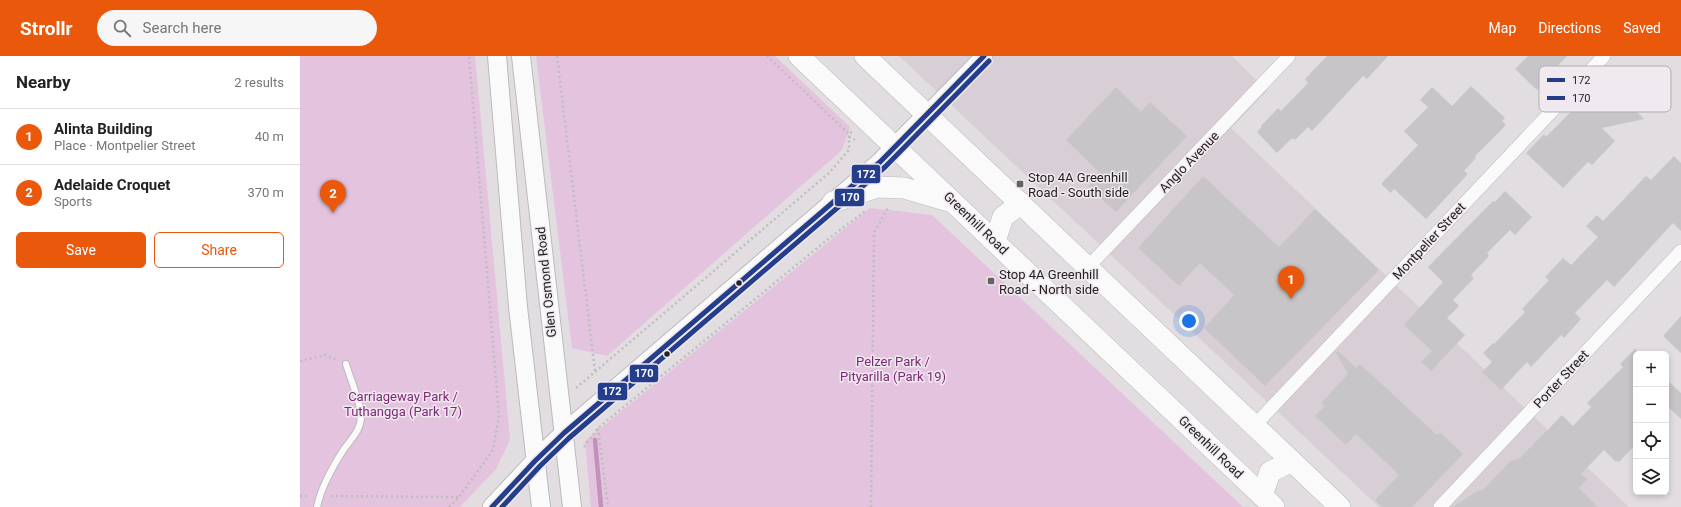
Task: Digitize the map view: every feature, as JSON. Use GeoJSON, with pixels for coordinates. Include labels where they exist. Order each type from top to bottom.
{"type":"FeatureCollection","features":[{"type":"Feature","properties":{"kind":"highway","name":"Greenhill Road"},"geometry":{"type":"LineString","coordinates":[[799,56],[1268,501]]}},
{"type":"Feature","properties":{"kind":"highway"},"geometry":{"type":"LineString","coordinates":[[865,56],[1340,507]]}},
{"type":"Feature","properties":{"kind":"highway"},"geometry":{"type":"LineString","coordinates":[[833,202],[877,187],[904,188],[955,203]]}},
{"type":"Feature","properties":{"kind":"highway"},"geometry":{"type":"LineString","coordinates":[[995,241],[1003,217],[1021,203]]}},
{"type":"Feature","properties":{"kind":"highway"},"geometry":{"type":"LineString","coordinates":[[1268,501],[1270,472],[1292,461]]}},
{"type":"Feature","properties":{"kind":"main road"},"geometry":{"type":"LineString","coordinates":[[497,56],[518,307],[540,507]]}},
{"type":"Feature","properties":{"kind":"main road","name":"Glen Osmond Road"},"geometry":{"type":"LineString","coordinates":[[521,56],[572,507]]}},
{"type":"Feature","properties":{"kind":"main road"},"geometry":{"type":"LineString","coordinates":[[492,507],[535,461],[564,433],[896,147],[927,114]]}},
{"type":"Feature","properties":{"kind":"street"},"geometry":{"type":"LineString","coordinates":[[927,114],[984,56]]}},
{"type":"Feature","properties":{"kind":"street","name":"Anglo Avenue"},"geometry":{"type":"LineString","coordinates":[[1088,267],[1289,56]]}},
{"type":"Feature","properties":{"kind":"street","name":"Montpelier Street"},"geometry":{"type":"LineString","coordinates":[[1595,66],[1604,56]]}},
{"type":"Feature","properties":{"kind":"street","name":"Montpelier Street"},"geometry":{"type":"LineString","coordinates":[[1254,426],[1551,112]]}},
{"type":"Feature","properties":{"kind":"street","name":"Porter Street"},"geometry":{"type":"LineString","coordinates":[[1440,507],[1681,251]]}},
{"type":"Feature","properties":{"kind":"lane"},"geometry":{"type":"LineString","coordinates":[[317,507],[319,496],[345,448],[350,443],[359,428],[361,414],[346,364]]}},
{"type":"Feature","properties":{"kind":"path"},"geometry":{"type":"LineString","coordinates":[[449,507],[459,497],[493,450],[498,416],[469,56]]}},
{"type":"Feature","properties":{"kind":"path"},"geometry":{"type":"LineString","coordinates":[[557,56],[595,372]]}},
{"type":"Feature","properties":{"kind":"path"},"geometry":{"type":"LineString","coordinates":[[767,56],[855,140]]}},
{"type":"Feature","properties":{"kind":"path"},"geometry":{"type":"LineString","coordinates":[[576,388],[829,173],[849,150],[850,134]]}},
{"type":"Feature","properties":{"kind":"path"},"geometry":{"type":"LineString","coordinates":[[871,507],[874,233],[891,204]]}},
{"type":"Feature","properties":{"kind":"path"},"geometry":{"type":"LineString","coordinates":[[584,447],[598,428],[868,208]]}},
{"type":"Feature","properties":{"kind":"path"},"geometry":{"type":"LineString","coordinates":[[300,361],[325,355],[346,364]]}},
{"type":"Feature","properties":{"kind":"path"},"geometry":{"type":"LineString","coordinates":[[598,428],[608,507]]}},
{"type":"Feature","properties":{"kind":"path"},"geometry":{"type":"LineString","coordinates":[[300,496],[459,497]]}},
{"type":"Feature","properties":{"kind":"shaded area"},"geometry":{"type":"Polygon","coordinates":[[[899,56],[1232,56],[1267,91],[1231,128],[1629,507],[1379,507],[899,56]]]}},
{"type":"Feature","properties":{"kind":"green space","name":"Carriageway Park / Tuthangga (Park 17)"},"geometry":{"type":"Polygon","coordinates":[[[300,56],[475,56],[510,440],[496,469],[460,507],[300,507],[300,56]]]}},
{"type":"Feature","properties":{"kind":"green space"},"geometry":{"type":"Polygon","coordinates":[[[536,56],[775,56],[850,127],[842,150],[607,356],[572,348],[536,56]]]}},
{"type":"Feature","properties":{"kind":"green space","name":"Pelzer Park / Pityarilla (Park 19)"},"geometry":{"type":"Polygon","coordinates":[[[870,208],[932,215],[1243,507],[591,507],[585,441],[870,208]]]}},
{"type":"Feature","properties":{"kind":"building"},"geometry":{"type":"Polygon","coordinates":[[[1327,56],[1388,56],[1367,79],[1363,76],[1312,131],[1308,127],[1295,140],[1292,138],[1277,153],[1257,132],[1278,108],[1281,111],[1308,83],[1305,79],[1327,56]]]}},
{"type":"Feature","properties":{"kind":"building"},"geometry":{"type":"Polygon","coordinates":[[[1528,56],[1567,56],[1558,66],[1539,66],[1539,88],[1537,90],[1515,69],[1528,56]]]}},
{"type":"Feature","properties":{"kind":"building"},"geometry":{"type":"Polygon","coordinates":[[[1471,86],[1505,118],[1502,121],[1506,125],[1475,156],[1476,158],[1464,171],[1468,174],[1426,219],[1394,189],[1391,193],[1381,184],[1418,145],[1404,131],[1428,107],[1420,100],[1432,87],[1452,106],[1471,86]]]}},
{"type":"Feature","properties":{"kind":"building"},"geometry":{"type":"Polygon","coordinates":[[[1116,87],[1141,112],[1150,102],[1187,136],[1116,212],[1088,187],[1100,173],[1066,140],[1116,87]]]}},
{"type":"Feature","properties":{"kind":"building"},"geometry":{"type":"Polygon","coordinates":[[[1571,112],[1637,112],[1644,119],[1602,128],[1615,141],[1592,165],[1588,162],[1563,188],[1526,153],[1544,134],[1546,137],[1571,112]]]}},
{"type":"Feature","properties":{"kind":"building"},"geometry":{"type":"Polygon","coordinates":[[[1674,156],[1681,163],[1681,231],[1673,223],[1614,287],[1607,280],[1575,313],[1581,319],[1564,338],[1561,335],[1531,367],[1527,362],[1501,390],[1482,372],[1492,362],[1483,353],[1493,343],[1494,344],[1525,312],[1522,309],[1549,280],[1545,277],[1563,258],[1571,265],[1598,237],[1586,226],[1597,215],[1603,221],[1646,176],[1651,180],[1674,156]]]}},
{"type":"Feature","properties":{"kind":"building"},"geometry":{"type":"Polygon","coordinates":[[[1203,176],[1279,247],[1315,209],[1379,270],[1265,386],[1204,328],[1234,295],[1200,263],[1179,286],[1138,248],[1203,176]]]}},
{"type":"Feature","properties":{"kind":"building"},"geometry":{"type":"Polygon","coordinates":[[[1505,191],[1532,217],[1515,235],[1510,230],[1487,253],[1489,256],[1471,275],[1474,278],[1453,300],[1459,306],[1447,318],[1465,335],[1431,371],[1421,362],[1432,351],[1404,325],[1443,282],[1428,267],[1493,201],[1495,202],[1505,191]]]}},
{"type":"Feature","properties":{"kind":"building"},"geometry":{"type":"Polygon","coordinates":[[[1681,316],[1681,353],[1663,336],[1681,316]]]}},
{"type":"Feature","properties":{"kind":"building"},"geometry":{"type":"Polygon","coordinates":[[[1338,351],[1356,368],[1360,364],[1437,435],[1440,432],[1463,454],[1412,507],[1382,507],[1375,500],[1399,475],[1356,434],[1346,445],[1315,416],[1325,406],[1321,403],[1348,374],[1336,353],[1338,351]]]}},
{"type":"Feature","properties":{"kind":"building"},"geometry":{"type":"Polygon","coordinates":[[[1633,351],[1633,447],[1619,462],[1616,462],[1604,450],[1581,474],[1587,479],[1579,488],[1598,507],[1453,507],[1474,493],[1484,489],[1510,461],[1520,458],[1562,415],[1573,426],[1591,407],[1587,403],[1623,367],[1620,364],[1633,351]]]}},
{"type":"Feature","properties":{"kind":"building"},"geometry":{"type":"Polygon","coordinates":[[[1669,382],[1681,393],[1681,419],[1669,408],[1669,382]]]}},
{"type":"Feature","properties":{"kind":"waterway"},"geometry":{"type":"LineString","coordinates":[[595,440],[601,507]]}},
{"type":"Feature","properties":{"kind":"transit line","name":"172"},"geometry":{"type":"LineString","coordinates":[[492,507],[535,461],[564,433],[880,162],[984,56]]}},
{"type":"Feature","properties":{"kind":"transit line","name":"170"},"geometry":{"type":"LineString","coordinates":[[502,507],[540,466],[569,438],[885,167],[989,61]]}},
{"type":"Feature","properties":{"kind":"place","name":"Stop 4A Greenhill Road - South side"},"geometry":{"type":"Point","coordinates":[1020,184]}},
{"type":"Feature","properties":{"kind":"place","name":"Adelaide Croquet"},"geometry":{"type":"Point","coordinates":[333,213]}},
{"type":"Feature","properties":{"kind":"place","name":"Stop 4A Greenhill Road - North side"},"geometry":{"type":"Point","coordinates":[991,281]}},
{"type":"Feature","properties":{"kind":"place","name":"Alinta Building"},"geometry":{"type":"Point","coordinates":[1291,299]}}]}
